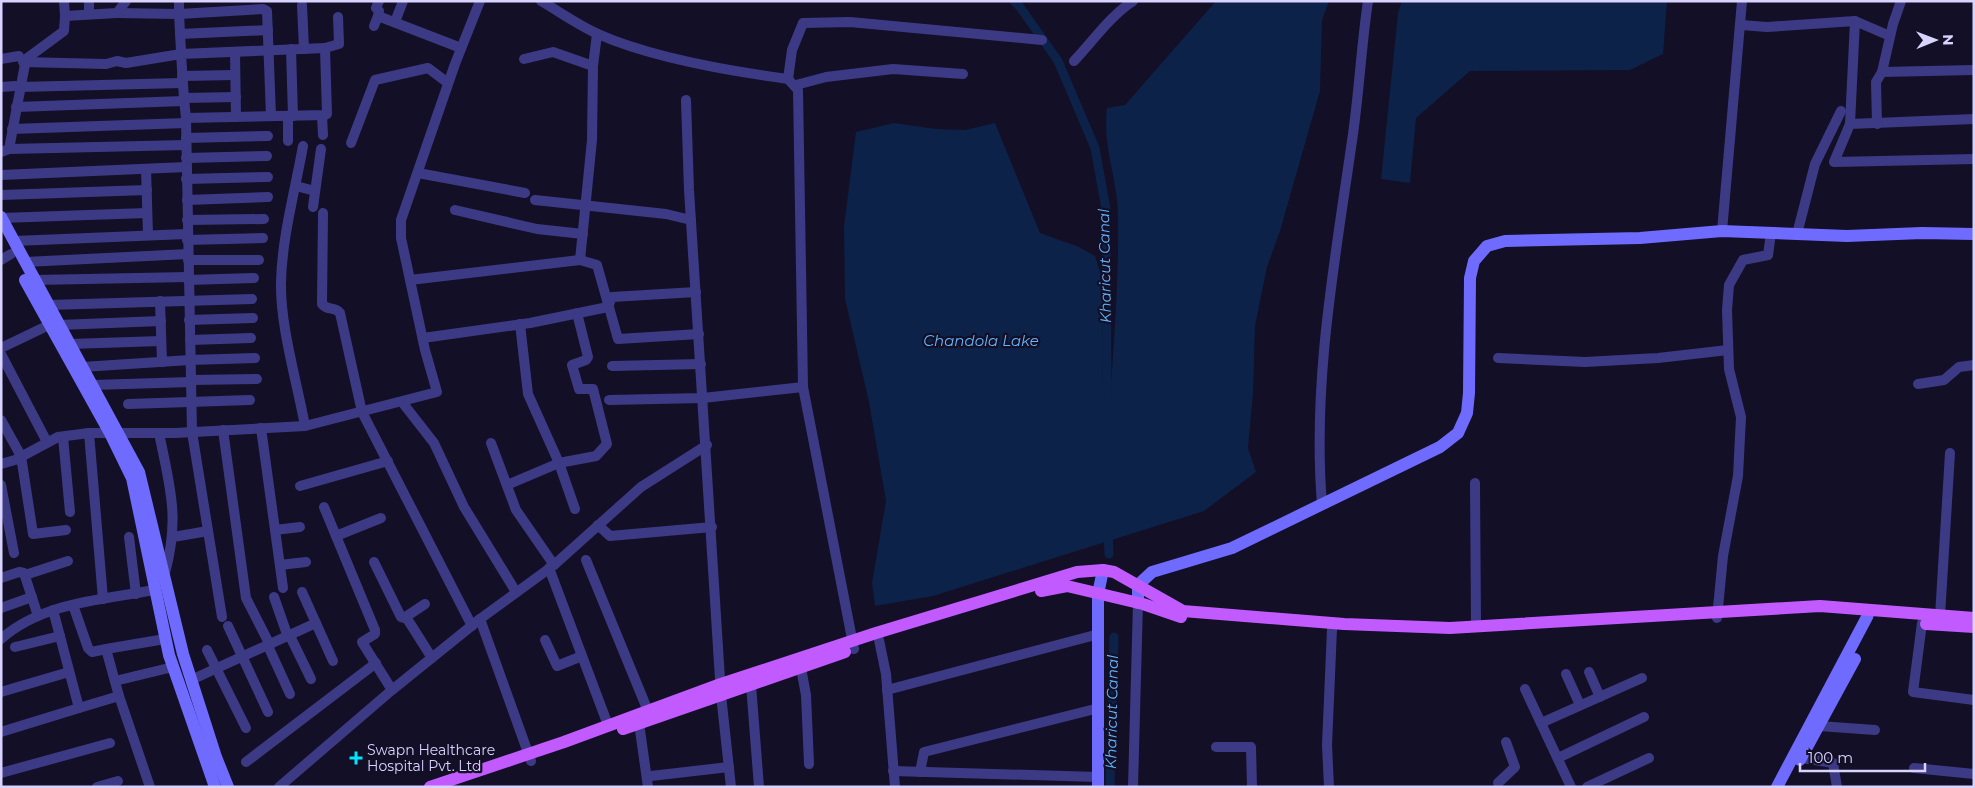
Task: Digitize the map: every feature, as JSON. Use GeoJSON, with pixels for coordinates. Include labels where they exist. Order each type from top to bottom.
{"type":"FeatureCollection","features":[{"type":"Feature","properties":{"kind":"main road"},"geometry":{"type":"LineString","coordinates":[[454,787],[648,711],[721,690],[1077,572],[1103,570],[1114,572],[1184,611],[1344,624],[1450,628],[1717,614],[1820,613],[1974,618]]}},
{"type":"Feature","properties":{"kind":"main road"},"geometry":{"type":"LineString","coordinates":[[430,787],[639,723],[721,690],[751,685],[801,668],[853,645],[878,640],[1037,592],[1067,586],[1138,603],[1183,617],[1332,629],[1450,634],[1717,614]]}},
{"type":"Feature","properties":{"kind":"main road"},"geometry":{"type":"LineString","coordinates":[[1873,615],[1922,623],[1974,627]]}},
{"type":"Feature","properties":{"kind":"street"},"geometry":{"type":"LineString","coordinates":[[64,1],[64,31],[21,59],[16,107],[5,151],[268,136]]}},
{"type":"Feature","properties":{"kind":"street"},"geometry":{"type":"LineString","coordinates":[[89,1],[90,14]]}},
{"type":"Feature","properties":{"kind":"street"},"geometry":{"type":"LineString","coordinates":[[116,13],[126,1]]}},
{"type":"Feature","properties":{"kind":"street"},"geometry":{"type":"LineString","coordinates":[[179,1],[182,80],[186,120],[192,432],[225,621],[268,712]]}},
{"type":"Feature","properties":{"kind":"street"},"geometry":{"type":"LineString","coordinates":[[374,26],[379,11],[376,8],[379,1]]}},
{"type":"Feature","properties":{"kind":"street"},"geometry":{"type":"LineString","coordinates":[[395,22],[402,1]]}},
{"type":"Feature","properties":{"kind":"street"},"geometry":{"type":"LineString","coordinates":[[1,464],[47,442],[63,437],[89,433],[192,432],[305,426],[437,392],[422,338],[401,238],[401,220],[448,83],[480,1]]}},
{"type":"Feature","properties":{"kind":"street"},"geometry":{"type":"LineString","coordinates":[[541,1],[597,34],[690,62],[792,82],[893,69],[963,74]]}},
{"type":"Feature","properties":{"kind":"street"},"geometry":{"type":"LineString","coordinates":[[1074,61],[1101,34],[1118,11],[1133,1]]}},
{"type":"Feature","properties":{"kind":"street"},"geometry":{"type":"LineString","coordinates":[[1322,504],[1318,460],[1324,360],[1334,261],[1353,139],[1368,1]]}},
{"type":"Feature","properties":{"kind":"street"},"geometry":{"type":"LineString","coordinates":[[1722,231],[1742,1]]}},
{"type":"Feature","properties":{"kind":"street"},"geometry":{"type":"LineString","coordinates":[[1877,124],[1876,82],[1882,72],[1890,36],[1901,1]]}},
{"type":"Feature","properties":{"kind":"street"},"geometry":{"type":"LineString","coordinates":[[302,5],[304,48]]}},
{"type":"Feature","properties":{"kind":"street"},"geometry":{"type":"LineString","coordinates":[[65,16],[116,13],[180,14],[263,9],[267,11],[271,116]]}},
{"type":"Feature","properties":{"kind":"street"},"geometry":{"type":"LineString","coordinates":[[378,16],[461,48]]}},
{"type":"Feature","properties":{"kind":"street"},"geometry":{"type":"LineString","coordinates":[[1,59],[126,63],[181,54],[325,48],[339,44],[338,17]]}},
{"type":"Feature","properties":{"kind":"street"},"geometry":{"type":"LineString","coordinates":[[1740,25],[1767,27],[1855,21],[1890,36]]}},
{"type":"Feature","properties":{"kind":"street"},"geometry":{"type":"LineString","coordinates":[[1855,21],[1850,124],[1834,162],[1974,159]]}},
{"type":"Feature","properties":{"kind":"street"},"geometry":{"type":"LineString","coordinates":[[853,645],[802,387],[800,97],[792,82],[792,50],[803,24],[850,22],[1042,40]]}},
{"type":"Feature","properties":{"kind":"street"},"geometry":{"type":"LineString","coordinates":[[180,34],[268,30]]}},
{"type":"Feature","properties":{"kind":"street"},"geometry":{"type":"LineString","coordinates":[[580,260],[592,140],[593,66],[597,34]]}},
{"type":"Feature","properties":{"kind":"street"},"geometry":{"type":"LineString","coordinates":[[12,129],[236,117],[322,116],[328,111],[325,48]]}},
{"type":"Feature","properties":{"kind":"street"},"geometry":{"type":"LineString","coordinates":[[288,141],[291,116],[291,49]]}},
{"type":"Feature","properties":{"kind":"street"},"geometry":{"type":"LineString","coordinates":[[234,52],[236,117]]}},
{"type":"Feature","properties":{"kind":"street"},"geometry":{"type":"LineString","coordinates":[[524,59],[553,52],[593,66]]}},
{"type":"Feature","properties":{"kind":"street"},"geometry":{"type":"LineString","coordinates":[[350,142],[375,80],[428,68],[448,83]]}},
{"type":"Feature","properties":{"kind":"street"},"geometry":{"type":"LineString","coordinates":[[1882,72],[1974,70]]}},
{"type":"Feature","properties":{"kind":"street"},"geometry":{"type":"LineString","coordinates":[[1,87],[182,80],[235,75]]}},
{"type":"Feature","properties":{"kind":"street"},"geometry":{"type":"LineString","coordinates":[[16,107],[236,97]]}},
{"type":"Feature","properties":{"kind":"street"},"geometry":{"type":"LineString","coordinates":[[686,100],[691,220],[704,398],[721,690],[731,787]]}},
{"type":"Feature","properties":{"kind":"street"},"geometry":{"type":"LineString","coordinates":[[1797,234],[1815,164],[1841,111]]}},
{"type":"Feature","properties":{"kind":"street"},"geometry":{"type":"LineString","coordinates":[[322,116],[322,135]]}},
{"type":"Feature","properties":{"kind":"street"},"geometry":{"type":"LineString","coordinates":[[1850,124],[1974,119]]}},
{"type":"Feature","properties":{"kind":"street"},"geometry":{"type":"LineString","coordinates":[[303,146],[281,283],[285,325],[305,426]]}},
{"type":"Feature","properties":{"kind":"street"},"geometry":{"type":"LineString","coordinates":[[313,206],[321,149]]}},
{"type":"Feature","properties":{"kind":"street"},"geometry":{"type":"LineString","coordinates":[[1,175],[146,169],[186,163],[267,156]]}},
{"type":"Feature","properties":{"kind":"street"},"geometry":{"type":"LineString","coordinates":[[146,169],[148,235]]}},
{"type":"Feature","properties":{"kind":"street"},"geometry":{"type":"LineString","coordinates":[[418,173],[525,193]]}},
{"type":"Feature","properties":{"kind":"street"},"geometry":{"type":"LineString","coordinates":[[186,179],[268,177]]}},
{"type":"Feature","properties":{"kind":"street"},"geometry":{"type":"LineString","coordinates":[[296,186],[315,191]]}},
{"type":"Feature","properties":{"kind":"street"},"geometry":{"type":"LineString","coordinates":[[1,195],[147,190]]}},
{"type":"Feature","properties":{"kind":"street"},"geometry":{"type":"LineString","coordinates":[[187,200],[268,197]]}},
{"type":"Feature","properties":{"kind":"street"},"geometry":{"type":"LineString","coordinates":[[535,200],[586,205],[691,220]]}},
{"type":"Feature","properties":{"kind":"street"},"geometry":{"type":"LineString","coordinates":[[455,210],[537,229],[583,234]]}},
{"type":"Feature","properties":{"kind":"street"},"geometry":{"type":"LineString","coordinates":[[147,212],[1,218],[48,305],[54,325],[139,472],[191,680],[228,787]]}},
{"type":"Feature","properties":{"kind":"street"},"geometry":{"type":"LineString","coordinates":[[323,213],[322,304],[327,308],[336,309],[340,312],[362,412],[476,623],[529,757]]}},
{"type":"Feature","properties":{"kind":"street"},"geometry":{"type":"LineString","coordinates":[[187,220],[264,219]]}},
{"type":"Feature","properties":{"kind":"street"},"geometry":{"type":"LineString","coordinates":[[1133,787],[1138,585],[1152,572],[1232,548],[1440,447],[1458,433],[1466,413],[1469,393],[1470,278],[1474,261],[1487,246],[1505,241],[1531,239],[1640,238],[1722,231],[1847,236],[1922,233],[1974,234]]}},
{"type":"Feature","properties":{"kind":"street"},"geometry":{"type":"LineString","coordinates":[[1717,614],[1723,556],[1738,476],[1741,417],[1729,369],[1729,285],[1743,260],[1768,255],[1771,233]]}},
{"type":"Feature","properties":{"kind":"street"},"geometry":{"type":"LineString","coordinates":[[1,235],[6,257],[54,325],[70,344],[93,385],[115,433],[132,478],[165,639],[215,787]]}},
{"type":"Feature","properties":{"kind":"street"},"geometry":{"type":"LineString","coordinates":[[14,240],[148,235],[263,238]]}},
{"type":"Feature","properties":{"kind":"street"},"geometry":{"type":"LineString","coordinates":[[25,262],[188,257],[259,260]]}},
{"type":"Feature","properties":{"kind":"street"},"geometry":{"type":"LineString","coordinates":[[410,280],[580,260],[597,265],[618,339],[699,334]]}},
{"type":"Feature","properties":{"kind":"street"},"geometry":{"type":"LineString","coordinates":[[35,280],[254,278]]}},
{"type":"Feature","properties":{"kind":"street"},"geometry":{"type":"LineString","coordinates":[[608,306],[612,297],[696,292]]}},
{"type":"Feature","properties":{"kind":"street"},"geometry":{"type":"LineString","coordinates":[[48,305],[252,299]]}},
{"type":"Feature","properties":{"kind":"street"},"geometry":{"type":"LineString","coordinates":[[160,302],[162,362]]}},
{"type":"Feature","properties":{"kind":"street"},"geometry":{"type":"LineString","coordinates":[[422,338],[520,324],[608,306]]}},
{"type":"Feature","properties":{"kind":"street"},"geometry":{"type":"LineString","coordinates":[[507,485],[559,463],[596,456],[606,444],[594,389],[578,389],[572,365],[586,360],[588,357],[577,313]]}},
{"type":"Feature","properties":{"kind":"street"},"geometry":{"type":"LineString","coordinates":[[189,320],[253,318]]}},
{"type":"Feature","properties":{"kind":"street"},"geometry":{"type":"LineString","coordinates":[[1,348],[54,325],[161,321]]}},
{"type":"Feature","properties":{"kind":"street"},"geometry":{"type":"LineString","coordinates":[[520,324],[528,394],[559,463],[575,509]]}},
{"type":"Feature","properties":{"kind":"street"},"geometry":{"type":"LineString","coordinates":[[190,340],[251,338]]}},
{"type":"Feature","properties":{"kind":"street"},"geometry":{"type":"LineString","coordinates":[[70,344],[161,342]]}},
{"type":"Feature","properties":{"kind":"street"},"geometry":{"type":"LineString","coordinates":[[1498,358],[1585,362],[1658,358],[1728,350]]}},
{"type":"Feature","properties":{"kind":"street"},"geometry":{"type":"LineString","coordinates":[[1,354],[47,442]]}},
{"type":"Feature","properties":{"kind":"street"},"geometry":{"type":"LineString","coordinates":[[82,367],[255,358]]}},
{"type":"Feature","properties":{"kind":"street"},"geometry":{"type":"LineString","coordinates":[[612,366],[701,364]]}},
{"type":"Feature","properties":{"kind":"street"},"geometry":{"type":"LineString","coordinates":[[1918,384],[1944,380],[1959,367],[1974,365]]}},
{"type":"Feature","properties":{"kind":"street"},"geometry":{"type":"LineString","coordinates":[[93,385],[256,379]]}},
{"type":"Feature","properties":{"kind":"street"},"geometry":{"type":"LineString","coordinates":[[608,400],[704,398],[762,393],[802,387]]}},
{"type":"Feature","properties":{"kind":"street"},"geometry":{"type":"LineString","coordinates":[[128,404],[250,400]]}},
{"type":"Feature","properties":{"kind":"street"},"geometry":{"type":"LineString","coordinates":[[402,402],[434,443],[464,507],[516,592]]}},
{"type":"Feature","properties":{"kind":"street"},"geometry":{"type":"LineString","coordinates":[[1,420],[21,456],[33,534],[66,530]]}},
{"type":"Feature","properties":{"kind":"street"},"geometry":{"type":"LineString","coordinates":[[260,428],[283,588]]}},
{"type":"Feature","properties":{"kind":"street"},"geometry":{"type":"LineString","coordinates":[[223,430],[246,598],[290,694]]}},
{"type":"Feature","properties":{"kind":"street"},"geometry":{"type":"LineString","coordinates":[[89,433],[103,599]]}},
{"type":"Feature","properties":{"kind":"street"},"geometry":{"type":"LineString","coordinates":[[159,433],[174,511],[173,537],[165,573]]}},
{"type":"Feature","properties":{"kind":"street"},"geometry":{"type":"LineString","coordinates":[[63,437],[70,512]]}},
{"type":"Feature","properties":{"kind":"street"},"geometry":{"type":"LineString","coordinates":[[491,443],[516,510],[551,567],[608,726]]}},
{"type":"Feature","properties":{"kind":"street"},"geometry":{"type":"LineString","coordinates":[[279,787],[392,690],[516,592],[551,567],[641,488],[707,445]]}},
{"type":"Feature","properties":{"kind":"street"},"geometry":{"type":"LineString","coordinates":[[1940,616],[1950,454]]}},
{"type":"Feature","properties":{"kind":"street"},"geometry":{"type":"LineString","coordinates":[[300,486],[388,462]]}},
{"type":"Feature","properties":{"kind":"street"},"geometry":{"type":"LineString","coordinates":[[1475,483],[1476,626]]}},
{"type":"Feature","properties":{"kind":"street"},"geometry":{"type":"LineString","coordinates":[[1,485],[14,553]]}},
{"type":"Feature","properties":{"kind":"street"},"geometry":{"type":"LineString","coordinates":[[324,507],[376,630],[374,634],[362,642],[392,690]]}},
{"type":"Feature","properties":{"kind":"street"},"geometry":{"type":"LineString","coordinates":[[336,536],[382,518]]}},
{"type":"Feature","properties":{"kind":"street"},"geometry":{"type":"LineString","coordinates":[[598,525],[610,536],[712,528]]}},
{"type":"Feature","properties":{"kind":"street"},"geometry":{"type":"LineString","coordinates":[[275,530],[300,527]]}},
{"type":"Feature","properties":{"kind":"street"},"geometry":{"type":"LineString","coordinates":[[173,537],[208,531]]}},
{"type":"Feature","properties":{"kind":"street"},"geometry":{"type":"LineString","coordinates":[[129,537],[136,594]]}},
{"type":"Feature","properties":{"kind":"street"},"geometry":{"type":"LineString","coordinates":[[586,560],[648,711]]}},
{"type":"Feature","properties":{"kind":"street"},"geometry":{"type":"LineString","coordinates":[[1,578],[19,572],[26,575],[68,562]]}},
{"type":"Feature","properties":{"kind":"street"},"geometry":{"type":"LineString","coordinates":[[280,565],[306,562]]}},
{"type":"Feature","properties":{"kind":"street"},"geometry":{"type":"LineString","coordinates":[[374,562],[401,617],[406,617],[424,604]]}},
{"type":"Feature","properties":{"kind":"street"},"geometry":{"type":"LineString","coordinates":[[893,771],[1098,782],[1098,594],[1103,570]]}},
{"type":"Feature","properties":{"kind":"street"},"geometry":{"type":"LineString","coordinates":[[26,575],[38,616]]}},
{"type":"Feature","properties":{"kind":"street"},"geometry":{"type":"LineString","coordinates":[[1,639],[14,628],[53,610],[154,590]]}},
{"type":"Feature","properties":{"kind":"street"},"geometry":{"type":"LineString","coordinates":[[302,592],[333,661]]}},
{"type":"Feature","properties":{"kind":"street"},"geometry":{"type":"LineString","coordinates":[[1,608],[32,597]]}},
{"type":"Feature","properties":{"kind":"street"},"geometry":{"type":"LineString","coordinates":[[274,597],[289,637],[311,679]]}},
{"type":"Feature","properties":{"kind":"street"},"geometry":{"type":"LineString","coordinates":[[73,605],[88,648],[92,652],[165,639]]}},
{"type":"Feature","properties":{"kind":"street"},"geometry":{"type":"LineString","coordinates":[[53,610],[78,708]]}},
{"type":"Feature","properties":{"kind":"street"},"geometry":{"type":"LineString","coordinates":[[1786,787],[1819,726],[1873,615]]}},
{"type":"Feature","properties":{"kind":"street"},"geometry":{"type":"LineString","coordinates":[[1776,787],[1873,615]]}},
{"type":"Feature","properties":{"kind":"street"},"geometry":{"type":"LineString","coordinates":[[406,617],[432,658]]}},
{"type":"Feature","properties":{"kind":"street"},"geometry":{"type":"LineString","coordinates":[[191,680],[289,637],[316,623]]}},
{"type":"Feature","properties":{"kind":"street"},"geometry":{"type":"LineString","coordinates":[[1922,623],[1913,692],[1974,700]]}},
{"type":"Feature","properties":{"kind":"street"},"geometry":{"type":"LineString","coordinates":[[1329,787],[1327,745],[1332,629]]}},
{"type":"Feature","properties":{"kind":"street"},"geometry":{"type":"LineString","coordinates":[[887,690],[1099,634]]}},
{"type":"Feature","properties":{"kind":"street"},"geometry":{"type":"LineString","coordinates":[[14,647],[60,636]]}},
{"type":"Feature","properties":{"kind":"street"},"geometry":{"type":"LineString","coordinates":[[545,640],[557,666],[582,656]]}},
{"type":"Feature","properties":{"kind":"street"},"geometry":{"type":"LineString","coordinates":[[878,640],[887,690],[895,787]]}},
{"type":"Feature","properties":{"kind":"street"},"geometry":{"type":"LineString","coordinates":[[106,650],[119,696],[150,787]]}},
{"type":"Feature","properties":{"kind":"street"},"geometry":{"type":"LineString","coordinates":[[207,650],[246,728]]}},
{"type":"Feature","properties":{"kind":"street"},"geometry":{"type":"LineString","coordinates":[[246,762],[376,663]]}},
{"type":"Feature","properties":{"kind":"street"},"geometry":{"type":"LineString","coordinates":[[115,681],[173,667]]}},
{"type":"Feature","properties":{"kind":"street"},"geometry":{"type":"LineString","coordinates":[[801,668],[806,694],[808,764]]}},
{"type":"Feature","properties":{"kind":"street"},"geometry":{"type":"LineString","coordinates":[[1,692],[69,672]]}},
{"type":"Feature","properties":{"kind":"street"},"geometry":{"type":"LineString","coordinates":[[1588,672],[1600,697]]}},
{"type":"Feature","properties":{"kind":"street"},"geometry":{"type":"LineString","coordinates":[[1566,674],[1580,705]]}},
{"type":"Feature","properties":{"kind":"street"},"geometry":{"type":"LineString","coordinates":[[1541,723],[1642,678]]}},
{"type":"Feature","properties":{"kind":"street"},"geometry":{"type":"LineString","coordinates":[[751,685],[759,787]]}},
{"type":"Feature","properties":{"kind":"street"},"geometry":{"type":"LineString","coordinates":[[1525,689],[1571,787]]}},
{"type":"Feature","properties":{"kind":"street"},"geometry":{"type":"LineString","coordinates":[[1,732],[119,696]]}},
{"type":"Feature","properties":{"kind":"street"},"geometry":{"type":"LineString","coordinates":[[920,772],[924,752],[1099,708]]}},
{"type":"Feature","properties":{"kind":"street"},"geometry":{"type":"LineString","coordinates":[[1558,758],[1644,717]]}},
{"type":"Feature","properties":{"kind":"street"},"geometry":{"type":"LineString","coordinates":[[639,723],[648,787]]}},
{"type":"Feature","properties":{"kind":"street"},"geometry":{"type":"LineString","coordinates":[[1819,726],[1875,730]]}},
{"type":"Feature","properties":{"kind":"street"},"geometry":{"type":"LineString","coordinates":[[1497,786],[1515,767],[1506,742]]}},
{"type":"Feature","properties":{"kind":"street"},"geometry":{"type":"LineString","coordinates":[[1,773],[110,743]]}},
{"type":"Feature","properties":{"kind":"street"},"geometry":{"type":"LineString","coordinates":[[1216,747],[1251,747],[1252,787]]}},
{"type":"Feature","properties":{"kind":"street"},"geometry":{"type":"LineString","coordinates":[[1587,787],[1649,758]]}},
{"type":"Feature","properties":{"kind":"street"},"geometry":{"type":"LineString","coordinates":[[1802,758],[1833,763],[1837,787]]}},
{"type":"Feature","properties":{"kind":"street"},"geometry":{"type":"LineString","coordinates":[[651,776],[729,767]]}},
{"type":"Feature","properties":{"kind":"street"},"geometry":{"type":"LineString","coordinates":[[1914,768],[1974,774]]}},
{"type":"Feature","properties":{"kind":"street"},"geometry":{"type":"LineString","coordinates":[[97,787],[118,781]]}},
{"type":"Feature","properties":{"kind":"water","name":"Chandola Lake"},"geometry":{"type":"Polygon","coordinates":[[[1216,1],[1329,1],[1322,20],[1320,91],[1280,231],[1267,267],[1255,326],[1253,393],[1248,448],[1256,472],[1204,511],[933,596],[875,606],[872,583],[886,501],[869,402],[845,299],[844,226],[856,132],[894,123],[936,129],[965,130],[995,123],[1040,233],[1079,247],[1095,256],[1102,278],[1103,383],[1111,385],[1117,278],[1118,214],[1106,135],[1107,108],[1125,105],[1216,1]]]}},
{"type":"Feature","properties":{"kind":"water"},"geometry":{"type":"Polygon","coordinates":[[[1402,1],[1667,1],[1663,54],[1630,70],[1470,71],[1416,118],[1410,183],[1381,179],[1398,13],[1402,1]]]}},
{"type":"Feature","properties":{"kind":"waterway","name":"Kharicut Canal"},"geometry":{"type":"LineString","coordinates":[[1014,1],[1058,61],[1095,148],[1106,209],[1107,395]]}},
{"type":"Feature","properties":{"kind":"waterway","name":"Kharicut Canal"},"geometry":{"type":"LineString","coordinates":[[1108,531],[1109,554]]}},
{"type":"Feature","properties":{"kind":"waterway","name":"Kharicut Canal"},"geometry":{"type":"LineString","coordinates":[[1110,787],[1114,637]]}},
{"type":"Feature","properties":{"kind":"place","name":"Swapn Healthcare Hospital Pvt. Ltd"},"geometry":{"type":"Point","coordinates":[356,758]}}]}
